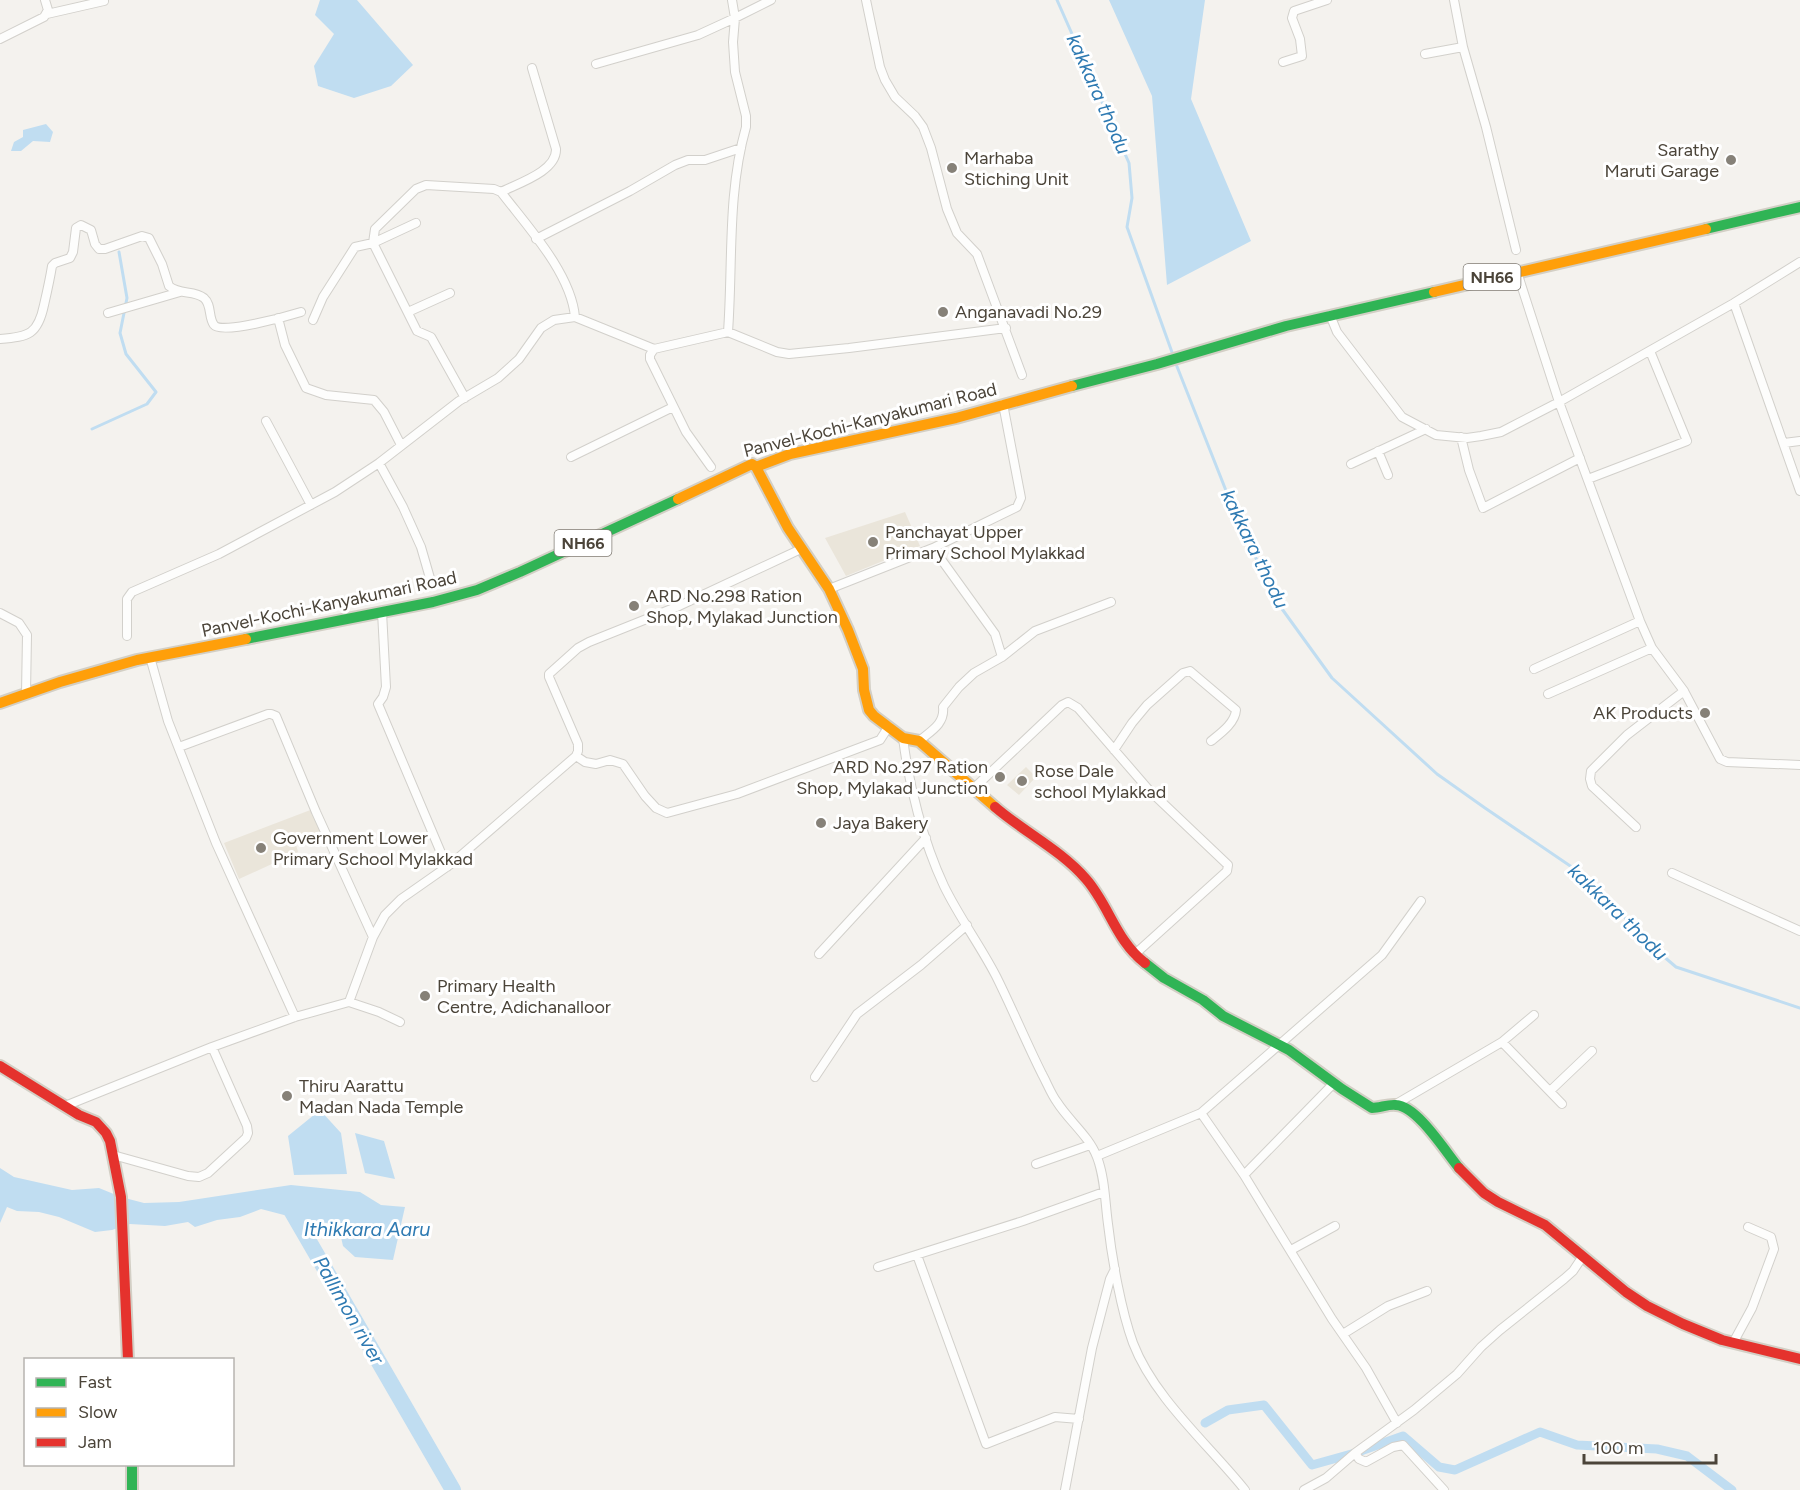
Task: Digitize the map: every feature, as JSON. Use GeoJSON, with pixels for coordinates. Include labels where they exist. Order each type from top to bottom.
{"type":"FeatureCollection","features":[{"type":"Feature","properties":{"kind":"main road","name":"Panvel-Kochi-Kanyakumari Road"},"geometry":{"type":"LineString","coordinates":[[0,703],[110,667],[150,657],[433,602],[477,590],[752,464],[756,467],[790,454],[956,418],[1330,315],[1800,207]]}},
{"type":"Feature","properties":{"kind":"main road"},"geometry":{"type":"LineString","coordinates":[[756,467],[788,528],[829,589],[857,653],[869,710],[903,738],[919,741],[1008,818],[1072,863],[1089,882],[1113,925],[1134,956],[1164,978],[1203,1000],[1223,1016],[1308,1062],[1372,1108],[1378,1109],[1396,1104],[1413,1111],[1459,1167],[1484,1193],[1533,1217],[1626,1292],[1647,1306],[1683,1324],[1733,1343],[1800,1359]]}},
{"type":"Feature","properties":{"kind":"main road"},"geometry":{"type":"LineString","coordinates":[[0,1066],[96,1122],[106,1133],[121,1197],[128,1358]]}},
{"type":"Feature","properties":{"kind":"main road"},"geometry":{"type":"LineString","coordinates":[[132,1466],[132,1490]]}},
{"type":"Feature","properties":{"kind":"street"},"geometry":{"type":"LineString","coordinates":[[45,0],[47,14]]}},
{"type":"Feature","properties":{"kind":"street"},"geometry":{"type":"LineString","coordinates":[[728,332],[732,203],[746,127],[746,116],[735,72],[733,42],[735,18],[732,0]]}},
{"type":"Feature","properties":{"kind":"street"},"geometry":{"type":"LineString","coordinates":[[596,64],[698,35],[771,0]]}},
{"type":"Feature","properties":{"kind":"street"},"geometry":{"type":"LineString","coordinates":[[866,0],[880,67],[885,80],[895,98],[915,116],[923,128],[931,148],[946,209],[957,234],[977,254],[1022,375]]}},
{"type":"Feature","properties":{"kind":"street"},"geometry":{"type":"LineString","coordinates":[[1283,62],[1302,56],[1300,39],[1292,18],[1294,11],[1328,0]]}},
{"type":"Feature","properties":{"kind":"street"},"geometry":{"type":"LineString","coordinates":[[1454,0],[1463,46],[1486,127],[1516,250]]}},
{"type":"Feature","properties":{"kind":"street"},"geometry":{"type":"LineString","coordinates":[[0,39],[39,21],[47,14],[104,1]]}},
{"type":"Feature","properties":{"kind":"street"},"geometry":{"type":"LineString","coordinates":[[1425,54],[1463,46]]}},
{"type":"Feature","properties":{"kind":"street"},"geometry":{"type":"LineString","coordinates":[[501,192],[548,167],[556,155],[532,68]]}},
{"type":"Feature","properties":{"kind":"street"},"geometry":{"type":"LineString","coordinates":[[536,238],[630,191],[675,165],[688,160],[705,160],[741,148]]}},
{"type":"Feature","properties":{"kind":"street"},"geometry":{"type":"LineString","coordinates":[[465,398],[431,337],[417,331],[373,243],[375,229],[416,189],[423,186],[494,189],[501,192],[562,276],[573,303],[574,317]]}},
{"type":"Feature","properties":{"kind":"street"},"geometry":{"type":"LineString","coordinates":[[313,320],[323,297],[355,248],[373,243],[416,223]]}},
{"type":"Feature","properties":{"kind":"street"},"geometry":{"type":"LineString","coordinates":[[0,339],[26,335],[39,324],[52,266],[68,260],[72,255],[76,228],[79,225],[89,228],[96,247],[102,249],[142,236],[149,238],[162,264],[169,286],[180,292],[197,294],[204,298],[210,309],[214,326],[218,328],[224,329],[301,312]]}},
{"type":"Feature","properties":{"kind":"street"},"geometry":{"type":"LineString","coordinates":[[1330,315],[1337,332],[1402,417],[1436,435],[1461,437],[1501,432],[1650,351],[1800,262]]}},
{"type":"Feature","properties":{"kind":"street"},"geometry":{"type":"LineString","coordinates":[[1517,272],[1559,402],[1652,648],[1684,691],[1720,759],[1727,762],[1800,765]]}},
{"type":"Feature","properties":{"kind":"street"},"geometry":{"type":"LineString","coordinates":[[108,313],[180,292]]}},
{"type":"Feature","properties":{"kind":"street"},"geometry":{"type":"LineString","coordinates":[[408,312],[450,293]]}},
{"type":"Feature","properties":{"kind":"street"},"geometry":{"type":"LineString","coordinates":[[1734,303],[1800,491]]}},
{"type":"Feature","properties":{"kind":"street"},"geometry":{"type":"LineString","coordinates":[[127,636],[127,599],[132,592],[219,554],[335,492],[379,463],[465,398],[498,378],[519,359],[544,326],[554,320],[574,317],[654,349],[728,332],[777,352],[789,354],[1006,328]]}},
{"type":"Feature","properties":{"kind":"street"},"geometry":{"type":"LineString","coordinates":[[278,318],[285,345],[306,388],[326,395],[374,400],[384,412],[401,445]]}},
{"type":"Feature","properties":{"kind":"street"},"geometry":{"type":"LineString","coordinates":[[654,349],[650,355],[650,362],[686,432],[711,467]]}},
{"type":"Feature","properties":{"kind":"street"},"geometry":{"type":"LineString","coordinates":[[1588,479],[1687,441],[1650,351]]}},
{"type":"Feature","properties":{"kind":"street"},"geometry":{"type":"LineString","coordinates":[[829,589],[933,548],[1014,508],[1020,501],[1003,404]]}},
{"type":"Feature","properties":{"kind":"street"},"geometry":{"type":"LineString","coordinates":[[570,457],[673,407]]}},
{"type":"Feature","properties":{"kind":"street"},"geometry":{"type":"LineString","coordinates":[[266,422],[311,505]]}},
{"type":"Feature","properties":{"kind":"street"},"geometry":{"type":"LineString","coordinates":[[1351,464],[1426,429]]}},
{"type":"Feature","properties":{"kind":"street"},"geometry":{"type":"LineString","coordinates":[[1461,437],[1469,470],[1483,508],[1580,458]]}},
{"type":"Feature","properties":{"kind":"street"},"geometry":{"type":"LineString","coordinates":[[1784,443],[1800,441]]}},
{"type":"Feature","properties":{"kind":"street"},"geometry":{"type":"LineString","coordinates":[[1378,451],[1388,475]]}},
{"type":"Feature","properties":{"kind":"street"},"geometry":{"type":"LineString","coordinates":[[379,463],[408,517],[421,547],[432,585]]}},
{"type":"Feature","properties":{"kind":"street"},"geometry":{"type":"LineString","coordinates":[[933,548],[994,634],[1002,657]]}},
{"type":"Feature","properties":{"kind":"street"},"geometry":{"type":"LineString","coordinates":[[349,1002],[373,937],[384,916],[401,899],[447,867],[576,756],[579,751],[578,744],[549,674],[578,648],[589,642],[679,606],[801,549]]}},
{"type":"Feature","properties":{"kind":"street"},"geometry":{"type":"LineString","coordinates":[[919,741],[941,722],[944,715],[943,707],[959,687],[979,669],[1002,657],[1035,631],[1111,602]]}},
{"type":"Feature","properties":{"kind":"street"},"geometry":{"type":"LineString","coordinates":[[382,612],[386,687],[378,704],[447,867]]}},
{"type":"Feature","properties":{"kind":"street"},"geometry":{"type":"LineString","coordinates":[[0,613],[19,622],[27,635],[26,693]]}},
{"type":"Feature","properties":{"kind":"street"},"geometry":{"type":"LineString","coordinates":[[1534,669],[1640,621]]}},
{"type":"Feature","properties":{"kind":"street"},"geometry":{"type":"LineString","coordinates":[[1548,694],[1652,648]]}},
{"type":"Feature","properties":{"kind":"street"},"geometry":{"type":"LineString","coordinates":[[150,657],[168,721],[216,843],[294,1017]]}},
{"type":"Feature","properties":{"kind":"street"},"geometry":{"type":"LineString","coordinates":[[1114,750],[1147,705],[1183,673],[1190,671],[1236,710],[1235,717],[1229,725],[1211,741]]}},
{"type":"Feature","properties":{"kind":"street"},"geometry":{"type":"LineString","coordinates":[[1636,827],[1592,786],[1590,779],[1592,771],[1627,735],[1684,691]]}},
{"type":"Feature","properties":{"kind":"street"},"geometry":{"type":"LineString","coordinates":[[973,789],[1062,705],[1068,702],[1078,708],[1149,790],[1224,860],[1229,868],[1134,956]]}},
{"type":"Feature","properties":{"kind":"street"},"geometry":{"type":"LineString","coordinates":[[178,747],[268,714],[276,716],[316,812],[373,937]]}},
{"type":"Feature","properties":{"kind":"street"},"geometry":{"type":"LineString","coordinates":[[576,756],[585,762],[596,764],[610,760],[623,764],[656,808],[668,813],[737,794],[880,740],[889,726]]}},
{"type":"Feature","properties":{"kind":"street"},"geometry":{"type":"LineString","coordinates":[[903,738],[907,771],[926,838],[944,885],[996,976],[1057,1103],[1097,1156],[1115,1268],[1133,1342],[1142,1363],[1197,1437],[1245,1490]]}},
{"type":"Feature","properties":{"kind":"street"},"geometry":{"type":"LineString","coordinates":[[819,954],[926,838]]}},
{"type":"Feature","properties":{"kind":"street"},"geometry":{"type":"LineString","coordinates":[[1672,873],[1800,931]]}},
{"type":"Feature","properties":{"kind":"street"},"geometry":{"type":"LineString","coordinates":[[1097,1156],[1202,1113],[1382,955],[1421,901]]}},
{"type":"Feature","properties":{"kind":"street"},"geometry":{"type":"LineString","coordinates":[[815,1077],[857,1014],[921,965],[967,925]]}},
{"type":"Feature","properties":{"kind":"street"},"geometry":{"type":"LineString","coordinates":[[65,1106],[212,1047],[294,1017],[349,1002],[400,1022]]}},
{"type":"Feature","properties":{"kind":"street"},"geometry":{"type":"LineString","coordinates":[[1396,1104],[1502,1042],[1534,1015]]}},
{"type":"Feature","properties":{"kind":"street"},"geometry":{"type":"LineString","coordinates":[[1502,1042],[1562,1104]]}},
{"type":"Feature","properties":{"kind":"street"},"geometry":{"type":"LineString","coordinates":[[113,1155],[199,1177],[208,1173],[246,1138],[247,1126],[212,1047]]}},
{"type":"Feature","properties":{"kind":"street"},"geometry":{"type":"LineString","coordinates":[[1550,1091],[1592,1051]]}},
{"type":"Feature","properties":{"kind":"street"},"geometry":{"type":"LineString","coordinates":[[1244,1175],[1335,1083]]}},
{"type":"Feature","properties":{"kind":"street"},"geometry":{"type":"LineString","coordinates":[[1202,1113],[1244,1175],[1332,1319],[1366,1368],[1397,1423]]}},
{"type":"Feature","properties":{"kind":"street"},"geometry":{"type":"LineString","coordinates":[[1036,1164],[1090,1145]]}},
{"type":"Feature","properties":{"kind":"street"},"geometry":{"type":"LineString","coordinates":[[878,1267],[1023,1221],[1104,1192]]}},
{"type":"Feature","properties":{"kind":"street"},"geometry":{"type":"LineString","coordinates":[[1291,1250],[1335,1226]]}},
{"type":"Feature","properties":{"kind":"street"},"geometry":{"type":"LineString","coordinates":[[1733,1343],[1752,1308],[1774,1249],[1771,1236],[1748,1227]]}},
{"type":"Feature","properties":{"kind":"street"},"geometry":{"type":"LineString","coordinates":[[917,1255],[986,1444],[1055,1417],[1078,1419]]}},
{"type":"Feature","properties":{"kind":"street"},"geometry":{"type":"LineString","coordinates":[[1305,1490],[1326,1478],[1457,1374],[1500,1330],[1573,1271],[1583,1256]]}},
{"type":"Feature","properties":{"kind":"street"},"geometry":{"type":"LineString","coordinates":[[1065,1490],[1092,1347],[1115,1268]]}},
{"type":"Feature","properties":{"kind":"street"},"geometry":{"type":"LineString","coordinates":[[1343,1334],[1388,1306],[1427,1291]]}},
{"type":"Feature","properties":{"kind":"street"},"geometry":{"type":"LineString","coordinates":[[1355,1453],[1365,1462],[1393,1447],[1403,1445],[1444,1490]]}},
{"type":"Feature","properties":{"kind":"shaded area","name":"Panchayat Upper Primary School Mylakkad"},"geometry":{"type":"Polygon","coordinates":[[[905,512],[920,546],[846,576],[825,538],[905,512]]]}},
{"type":"Feature","properties":{"kind":"shaded area","name":"Rose Dale school Mylakkad"},"geometry":{"type":"Polygon","coordinates":[[[1026,767],[1036,777],[1019,795],[1007,785],[1026,767]]]}},
{"type":"Feature","properties":{"kind":"shaded area","name":"Government Lower Primary School Mylakkad"},"geometry":{"type":"Polygon","coordinates":[[[313,809],[322,830],[295,841],[298,852],[239,879],[224,843],[313,809]]]}},
{"type":"Feature","properties":{"kind":"water"},"geometry":{"type":"Polygon","coordinates":[[[320,0],[357,0],[413,65],[391,86],[354,98],[318,86],[314,66],[334,34],[315,15],[320,0]]]}},
{"type":"Feature","properties":{"kind":"water"},"geometry":{"type":"Polygon","coordinates":[[[1109,0],[1205,0],[1191,99],[1251,241],[1167,285],[1152,96],[1109,0]]]}},
{"type":"Feature","properties":{"kind":"water"},"geometry":{"type":"Polygon","coordinates":[[[46,124],[53,132],[50,142],[33,141],[21,151],[11,151],[14,142],[23,137],[23,130],[46,124]]]}},
{"type":"Feature","properties":{"kind":"water"},"geometry":{"type":"Polygon","coordinates":[[[320,1110],[341,1133],[347,1174],[294,1175],[288,1136],[320,1110]]]}},
{"type":"Feature","properties":{"kind":"water"},"geometry":{"type":"Polygon","coordinates":[[[355,1133],[384,1141],[395,1179],[365,1173],[355,1133]]]}},
{"type":"Feature","properties":{"kind":"water","name":"Ithikkara Aaru"},"geometry":{"type":"Polygon","coordinates":[[[0,1168],[14,1177],[72,1190],[99,1188],[144,1203],[179,1202],[291,1185],[360,1192],[381,1205],[405,1207],[393,1260],[355,1257],[343,1246],[338,1224],[307,1221],[261,1209],[240,1217],[217,1220],[195,1227],[188,1222],[165,1226],[130,1224],[112,1230],[95,1232],[59,1217],[39,1212],[17,1211],[7,1207],[0,1223],[0,1168]]]}},
{"type":"Feature","properties":{"kind":"waterway","name":"kakkara thodu"},"geometry":{"type":"LineString","coordinates":[[1057,0],[1129,163],[1132,198],[1127,227],[1173,355]]}},
{"type":"Feature","properties":{"kind":"waterway"},"geometry":{"type":"LineString","coordinates":[[92,429],[147,404],[156,392],[126,354],[120,333],[127,298],[119,252]]}},
{"type":"Feature","properties":{"kind":"waterway","name":"kakkara thodu"},"geometry":{"type":"LineString","coordinates":[[1176,364],[1238,521],[1277,602],[1332,678],[1437,774],[1585,876],[1619,909],[1635,932],[1676,967],[1800,1008]]}},
{"type":"Feature","properties":{"kind":"waterway","name":"Pallimon river"},"geometry":{"type":"LineString","coordinates":[[285,1200],[453,1490]]}},
{"type":"Feature","properties":{"kind":"waterway"},"geometry":{"type":"LineString","coordinates":[[1205,1423],[1228,1410],[1264,1405],[1312,1465],[1403,1436],[1439,1467],[1455,1470],[1540,1432],[1577,1445],[1657,1449],[1687,1456],[1732,1490]]}},
{"type":"Feature","properties":{"kind":"traffic: fast"},"geometry":{"type":"LineString","coordinates":[[1706,229],[1800,207]]}},
{"type":"Feature","properties":{"kind":"traffic: fast"},"geometry":{"type":"LineString","coordinates":[[1072,386],[1286,326],[1434,292]]}},
{"type":"Feature","properties":{"kind":"traffic: fast"},"geometry":{"type":"LineString","coordinates":[[246,639],[433,602],[477,590],[678,499]]}},
{"type":"Feature","properties":{"kind":"traffic: fast"},"geometry":{"type":"LineString","coordinates":[[1145,963],[1164,978],[1203,1000],[1223,1016],[1289,1050],[1372,1108],[1390,1105],[1404,1107],[1430,1130],[1459,1168]]}},
{"type":"Feature","properties":{"kind":"traffic: fast"},"geometry":{"type":"LineString","coordinates":[[132,1466],[132,1490]]}},
{"type":"Feature","properties":{"kind":"traffic: slow"},"geometry":{"type":"LineString","coordinates":[[1434,292],[1706,229]]}},
{"type":"Feature","properties":{"kind":"traffic: slow"},"geometry":{"type":"LineString","coordinates":[[678,499],[752,464],[756,467],[790,454],[956,418],[1072,386]]}},
{"type":"Feature","properties":{"kind":"traffic: slow"},"geometry":{"type":"LineString","coordinates":[[756,467],[788,528],[829,589],[863,669],[864,690],[869,710],[903,738],[919,741],[995,807]]}},
{"type":"Feature","properties":{"kind":"traffic: slow"},"geometry":{"type":"LineString","coordinates":[[0,703],[60,682],[137,660],[246,639]]}},
{"type":"Feature","properties":{"kind":"traffic: jam"},"geometry":{"type":"LineString","coordinates":[[995,807],[1054,850],[1086,879],[1127,944],[1145,963]]}},
{"type":"Feature","properties":{"kind":"traffic: jam"},"geometry":{"type":"LineString","coordinates":[[0,1066],[79,1115],[96,1122],[110,1141],[121,1197],[128,1358]]}},
{"type":"Feature","properties":{"kind":"traffic: jam"},"geometry":{"type":"LineString","coordinates":[[1459,1168],[1484,1193],[1545,1225],[1626,1292],[1647,1306],[1722,1340],[1800,1359]]}},
{"type":"Feature","properties":{"kind":"place","name":"Sarathy Maruti Garage"},"geometry":{"type":"Point","coordinates":[1731,160]}},
{"type":"Feature","properties":{"kind":"place","name":"Marhaba Stiching Unit"},"geometry":{"type":"Point","coordinates":[952,168]}},
{"type":"Feature","properties":{"kind":"place","name":"Anganavadi No.29"},"geometry":{"type":"Point","coordinates":[943,312]}},
{"type":"Feature","properties":{"kind":"place","name":"Panchayat Upper Primary School Mylakkad"},"geometry":{"type":"Point","coordinates":[873,542]}},
{"type":"Feature","properties":{"kind":"place","name":"ARD No.298 Ration Shop, Mylakad Junction"},"geometry":{"type":"Point","coordinates":[634,606]}},
{"type":"Feature","properties":{"kind":"place","name":"AK Products"},"geometry":{"type":"Point","coordinates":[1705,713]}},
{"type":"Feature","properties":{"kind":"place","name":"ARD No.297 Ration Shop, Mylakad Junction"},"geometry":{"type":"Point","coordinates":[1000,777]}},
{"type":"Feature","properties":{"kind":"place","name":"Rose Dale school Mylakkad"},"geometry":{"type":"Point","coordinates":[1022,781]}},
{"type":"Feature","properties":{"kind":"place","name":"Jaya Bakery"},"geometry":{"type":"Point","coordinates":[821,823]}},
{"type":"Feature","properties":{"kind":"place","name":"Government Lower Primary School Mylakkad"},"geometry":{"type":"Point","coordinates":[261,848]}},
{"type":"Feature","properties":{"kind":"place","name":"Primary Health Centre, Adichanalloor"},"geometry":{"type":"Point","coordinates":[425,996]}},
{"type":"Feature","properties":{"kind":"place","name":"Thiru Aarattu Madan Nada Temple"},"geometry":{"type":"Point","coordinates":[287,1096]}}]}
